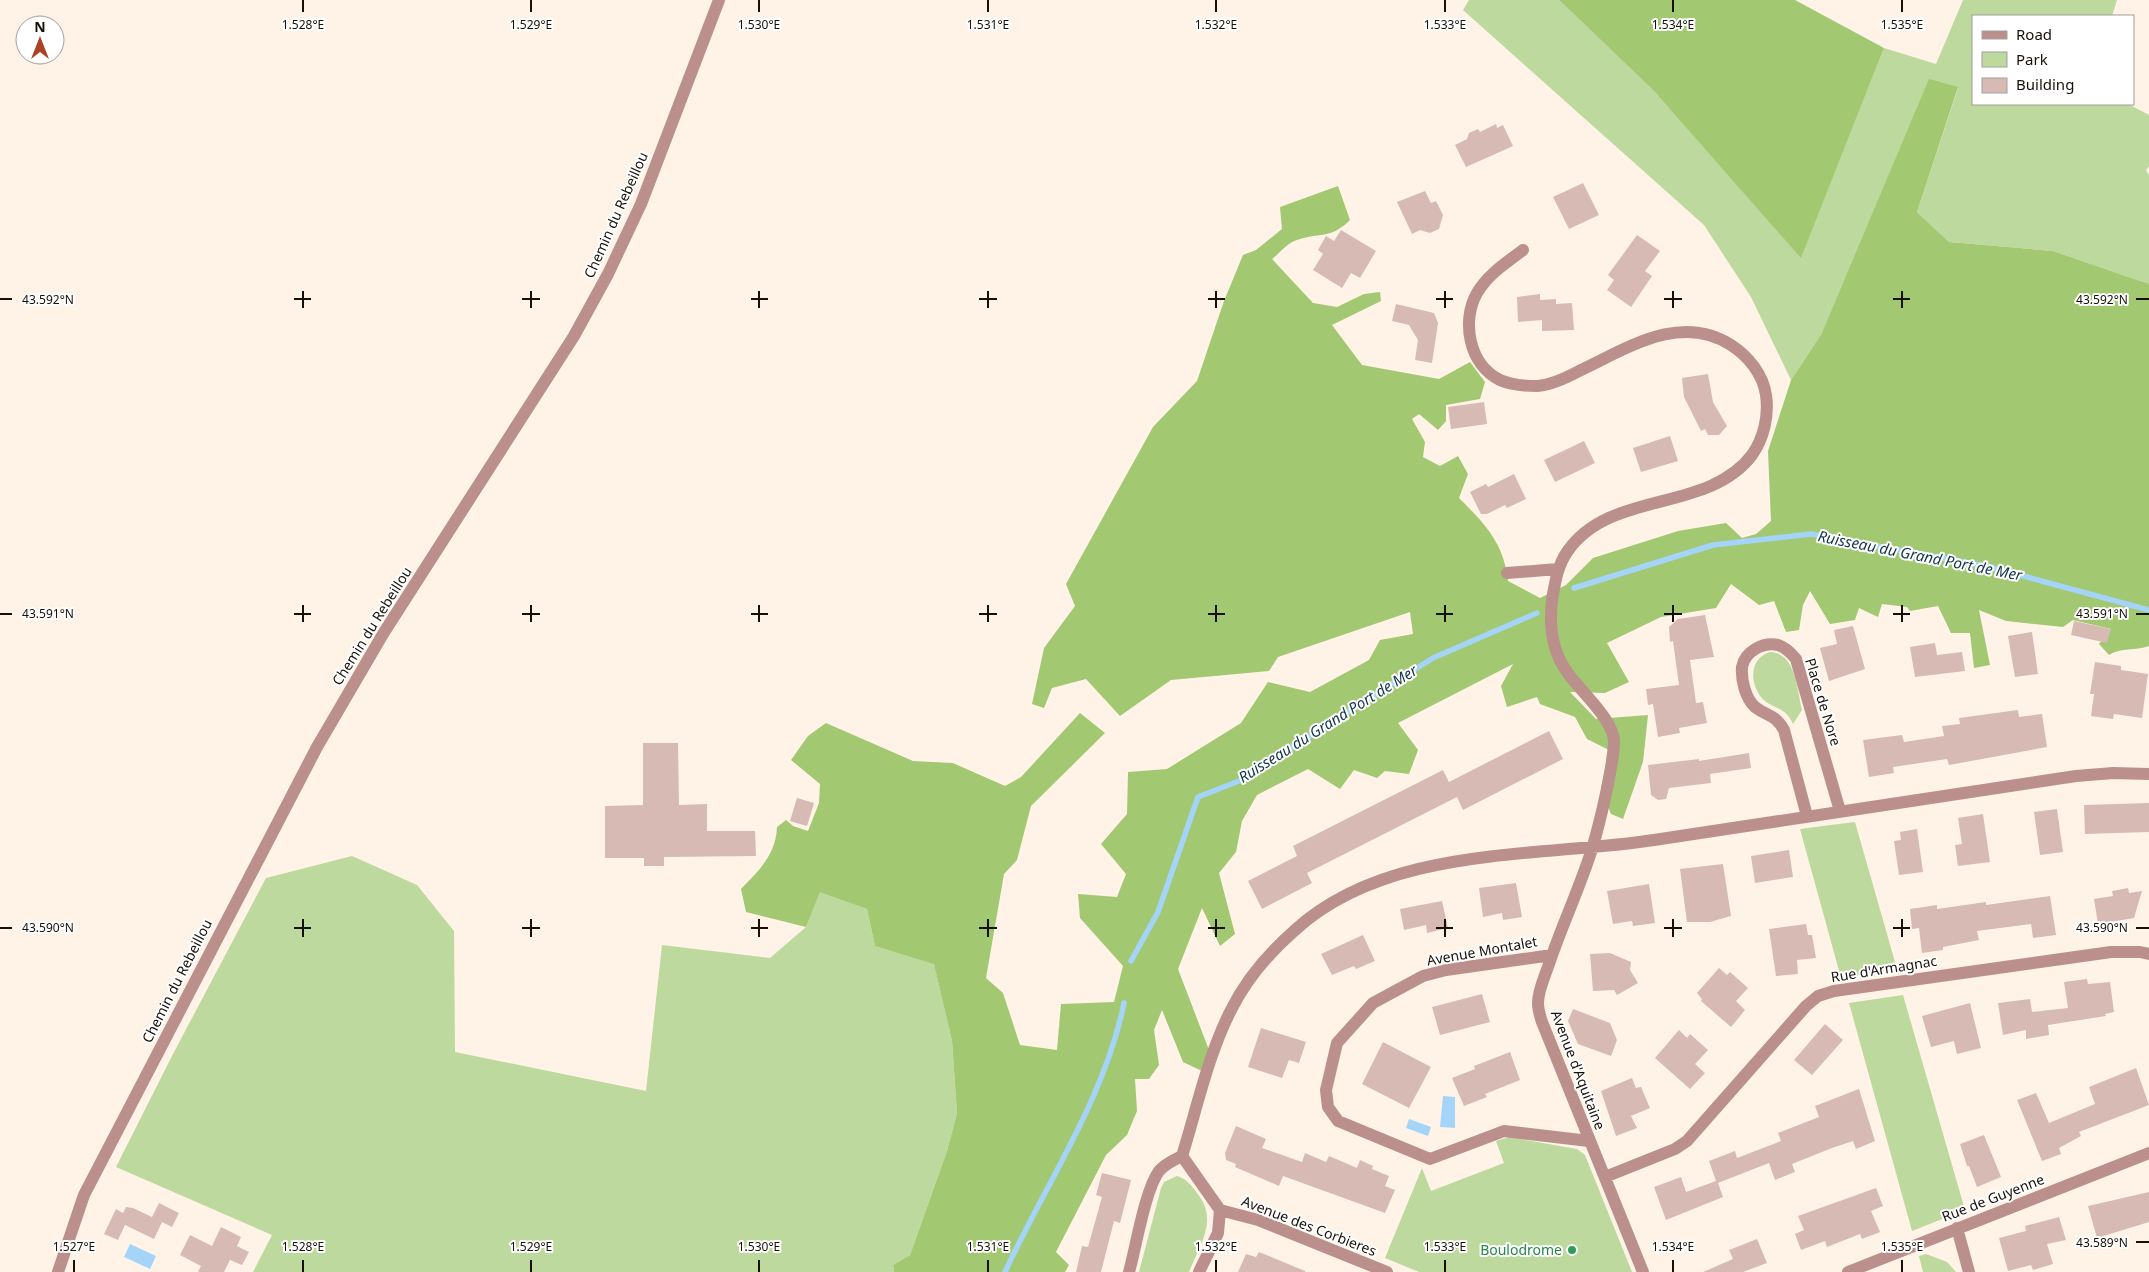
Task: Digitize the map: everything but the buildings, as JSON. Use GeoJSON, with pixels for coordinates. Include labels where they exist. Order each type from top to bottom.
{"type":"FeatureCollection","features":[{"type":"Feature","properties":{"kind":"street","name":"Chemin du Rebeillou"},"geometry":{"type":"LineString","coordinates":[[58,1272],[65,1246],[84,1195],[317,747],[384,634],[574,336],[608,274],[641,204],[719,0]]}},
{"type":"Feature","properties":{"kind":"street"},"geometry":{"type":"LineString","coordinates":[[1507,572],[1558,569],[1576,540],[1590,527],[1609,517],[1712,486],[1732,475],[1745,464],[1756,450],[1763,432],[1767,411],[1765,392],[1758,374],[1748,358],[1721,339],[1704,333],[1688,331],[1670,332],[1644,340],[1563,379],[1542,386],[1520,386],[1499,380],[1484,367],[1474,351],[1468,333],[1469,312],[1476,294],[1490,275],[1523,250]]}},
{"type":"Feature","properties":{"kind":"street","name":"Avenue d'Aquitaine"},"geometry":{"type":"LineString","coordinates":[[1558,569],[1550,613],[1554,648],[1565,670],[1608,724],[1615,736],[1614,752],[1592,847],[1552,955],[1538,1005],[1542,1022],[1643,1272]]}},
{"type":"Feature","properties":{"kind":"street","name":"Place de Nore"},"geometry":{"type":"LineString","coordinates":[[1807,816],[1784,730],[1778,719],[1755,707],[1748,697],[1743,681],[1742,666],[1747,656],[1755,648],[1779,645],[1789,651],[1796,659],[1840,811]]}},
{"type":"Feature","properties":{"kind":"street"},"geometry":{"type":"LineString","coordinates":[[1129,1272],[1152,1186],[1159,1171],[1182,1156],[1218,1040],[1231,1009],[1265,959],[1302,924],[1345,895],[1391,876],[1480,858],[1650,841],[2076,776],[2114,773],[2149,774]]}},
{"type":"Feature","properties":{"kind":"street","name":"Rue d'Armagnac"},"geometry":{"type":"LineString","coordinates":[[1605,1178],[1687,1141],[1806,1006],[1818,996],[1844,990],[2110,952],[2140,952],[2149,954]]}},
{"type":"Feature","properties":{"kind":"street","name":"Avenue Montalet"},"geometry":{"type":"LineString","coordinates":[[1552,955],[1446,970],[1423,976],[1372,1003],[1337,1043],[1326,1090],[1328,1107],[1338,1121],[1430,1159],[1504,1131],[1589,1141]]}},
{"type":"Feature","properties":{"kind":"street","name":"Rue de Guyenne"},"geometry":{"type":"LineString","coordinates":[[1848,1272],[2149,1153]]}},
{"type":"Feature","properties":{"kind":"street"},"geometry":{"type":"LineString","coordinates":[[1182,1156],[1220,1210],[1218,1233],[1199,1272]]}},
{"type":"Feature","properties":{"kind":"street","name":"Avenue des Corbieres"},"geometry":{"type":"LineString","coordinates":[[1220,1210],[1258,1220],[1387,1272]]}},
{"type":"Feature","properties":{"kind":"street"},"geometry":{"type":"LineString","coordinates":[[1958,1228],[1969,1272]]}},
{"type":"Feature","properties":{"kind":"green space"},"geometry":{"type":"Polygon","coordinates":[[[1469,0],[1559,0],[1653,90],[1801,257],[1884,48],[1936,64],[1963,0],[2117,0],[2112,15],[1972,15],[1972,105],[2130,105],[2149,115],[2149,166],[2146,170],[2149,175],[2149,284],[2053,251],[1949,242],[1917,212],[1958,88],[1822,333],[1791,380],[1751,297],[1704,225],[1463,10],[1469,0]]]}},
{"type":"Feature","properties":{"kind":"green space"},"geometry":{"type":"Polygon","coordinates":[[[1559,0],[1795,0],[1884,48],[1801,258],[1653,90],[1559,0]]]}},
{"type":"Feature","properties":{"kind":"green space"},"geometry":{"type":"Polygon","coordinates":[[[1929,79],[1958,87],[1917,212],[1949,242],[2053,251],[2149,284],[2149,646],[2118,651],[2109,655],[2099,644],[2111,629],[2073,620],[2063,627],[2006,621],[1979,610],[1990,665],[1974,668],[1970,633],[1951,633],[1938,606],[1910,611],[1907,607],[1882,604],[1878,617],[1859,608],[1855,620],[1830,624],[1810,591],[1803,605],[1799,630],[1786,632],[1774,601],[1759,605],[1731,584],[1716,608],[1661,617],[1607,643],[1629,682],[1605,693],[1570,692],[1596,719],[1648,715],[1643,762],[1623,819],[1611,814],[1601,788],[1609,750],[1587,739],[1575,717],[1540,704],[1537,697],[1507,707],[1501,686],[1513,664],[1398,723],[1418,750],[1409,774],[1385,771],[1377,778],[1354,770],[1340,789],[1308,769],[1257,795],[1242,821],[1236,852],[1219,873],[1235,934],[1220,946],[1202,908],[1178,969],[1209,1050],[1204,1072],[1183,1062],[1162,1010],[1154,1030],[1159,1065],[1149,1079],[1135,1079],[1137,1111],[1127,1135],[1106,1155],[1056,1252],[1069,1265],[1065,1272],[894,1272],[893,1265],[910,1255],[947,1151],[957,1113],[952,1041],[934,964],[875,946],[867,909],[820,892],[806,927],[746,912],[741,889],[760,869],[770,854],[776,837],[777,827],[786,820],[793,826],[808,831],[819,803],[820,784],[791,760],[808,736],[826,723],[913,761],[953,763],[1005,786],[1021,777],[1080,713],[1105,733],[1031,806],[1017,860],[1004,874],[986,978],[1003,993],[1020,1045],[1057,1050],[1061,1004],[1114,1002],[1123,966],[1080,918],[1078,894],[1117,897],[1126,874],[1101,844],[1127,814],[1128,772],[1167,769],[1241,723],[1268,682],[1310,692],[1369,660],[1380,640],[1413,634],[1410,612],[1278,657],[1269,671],[1171,680],[1120,716],[1086,679],[1052,688],[1044,708],[1032,704],[1044,648],[1075,606],[1066,584],[1153,427],[1197,381],[1224,301],[1243,255],[1256,250],[1282,229],[1280,207],[1338,186],[1350,220],[1330,233],[1294,241],[1272,259],[1313,303],[1337,307],[1364,294],[1380,292],[1381,301],[1332,325],[1362,365],[1439,379],[1470,362],[1485,382],[1480,399],[1446,405],[1446,421],[1438,430],[1419,414],[1412,419],[1425,442],[1423,457],[1440,466],[1458,456],[1468,474],[1459,498],[1485,526],[1498,545],[1506,568],[1508,581],[1540,598],[1566,585],[1593,558],[1678,531],[1726,523],[1742,538],[1756,534],[1771,521],[1768,451],[1791,380],[1822,333],[1929,79]]]}},
{"type":"Feature","properties":{"kind":"green space"},"geometry":{"type":"Polygon","coordinates":[[[1770,652],[1779,654],[1785,659],[1790,665],[1797,683],[1802,710],[1793,724],[1786,714],[1765,701],[1757,691],[1753,678],[1755,665],[1758,659],[1770,652]]]}},
{"type":"Feature","properties":{"kind":"green space"},"geometry":{"type":"Polygon","coordinates":[[[1855,822],[1897,969],[1841,978],[1800,829],[1855,822]]]}},
{"type":"Feature","properties":{"kind":"green space"},"geometry":{"type":"Polygon","coordinates":[[[352,856],[417,885],[454,931],[455,1052],[646,1091],[662,945],[770,958],[806,927],[820,891],[867,909],[875,946],[934,963],[952,1041],[957,1113],[947,1151],[910,1255],[893,1265],[894,1272],[253,1272],[272,1235],[116,1167],[266,878],[352,856]]]}},
{"type":"Feature","properties":{"kind":"green space"},"geometry":{"type":"Polygon","coordinates":[[[1903,995],[1965,1210],[1912,1231],[1849,1003],[1903,995]]]}},
{"type":"Feature","properties":{"kind":"green space"},"geometry":{"type":"Polygon","coordinates":[[[1509,1137],[1577,1149],[1585,1155],[1632,1272],[1419,1272],[1385,1258],[1422,1168],[1431,1191],[1504,1163],[1496,1141],[1509,1137]]]}},
{"type":"Feature","properties":{"kind":"green space"},"geometry":{"type":"Polygon","coordinates":[[[1177,1176],[1184,1179],[1197,1193],[1207,1213],[1207,1222],[1202,1242],[1189,1272],[1139,1272],[1161,1188],[1164,1182],[1177,1176]]]}},
{"type":"Feature","properties":{"kind":"green space"},"geometry":{"type":"Polygon","coordinates":[[[1926,1254],[1947,1262],[1956,1272],[1923,1272],[1919,1256],[1926,1254]]]}},
{"type":"Feature","properties":{"kind":"water"},"geometry":{"type":"Polygon","coordinates":[[[1443,1096],[1455,1097],[1455,1128],[1440,1127],[1443,1096]]]}},
{"type":"Feature","properties":{"kind":"water"},"geometry":{"type":"Polygon","coordinates":[[[1409,1119],[1431,1127],[1428,1136],[1406,1128],[1409,1119]]]}},
{"type":"Feature","properties":{"kind":"water"},"geometry":{"type":"Polygon","coordinates":[[[130,1244],[156,1256],[150,1269],[124,1257],[130,1244]]]}},
{"type":"Feature","properties":{"kind":"waterway","name":"Ruisseau du Grand Port de Mer"},"geometry":{"type":"LineString","coordinates":[[1574,588],[1713,545],[1811,534],[1986,566],[2149,610]]}},
{"type":"Feature","properties":{"kind":"waterway","name":"Ruisseau du Grand Port de Mer"},"geometry":{"type":"LineString","coordinates":[[1131,961],[1158,912],[1198,797],[1239,781],[1433,658],[1537,613]]}},
{"type":"Feature","properties":{"kind":"waterway","name":"Ruisseau du Grand Port de Mer"},"geometry":{"type":"LineString","coordinates":[[1005,1272],[1089,1107],[1115,1038],[1124,1003]]}},
{"type":"Feature","properties":{"kind":"place","name":"Boulodrome"},"geometry":{"type":"Point","coordinates":[1572,1250]}}]}
